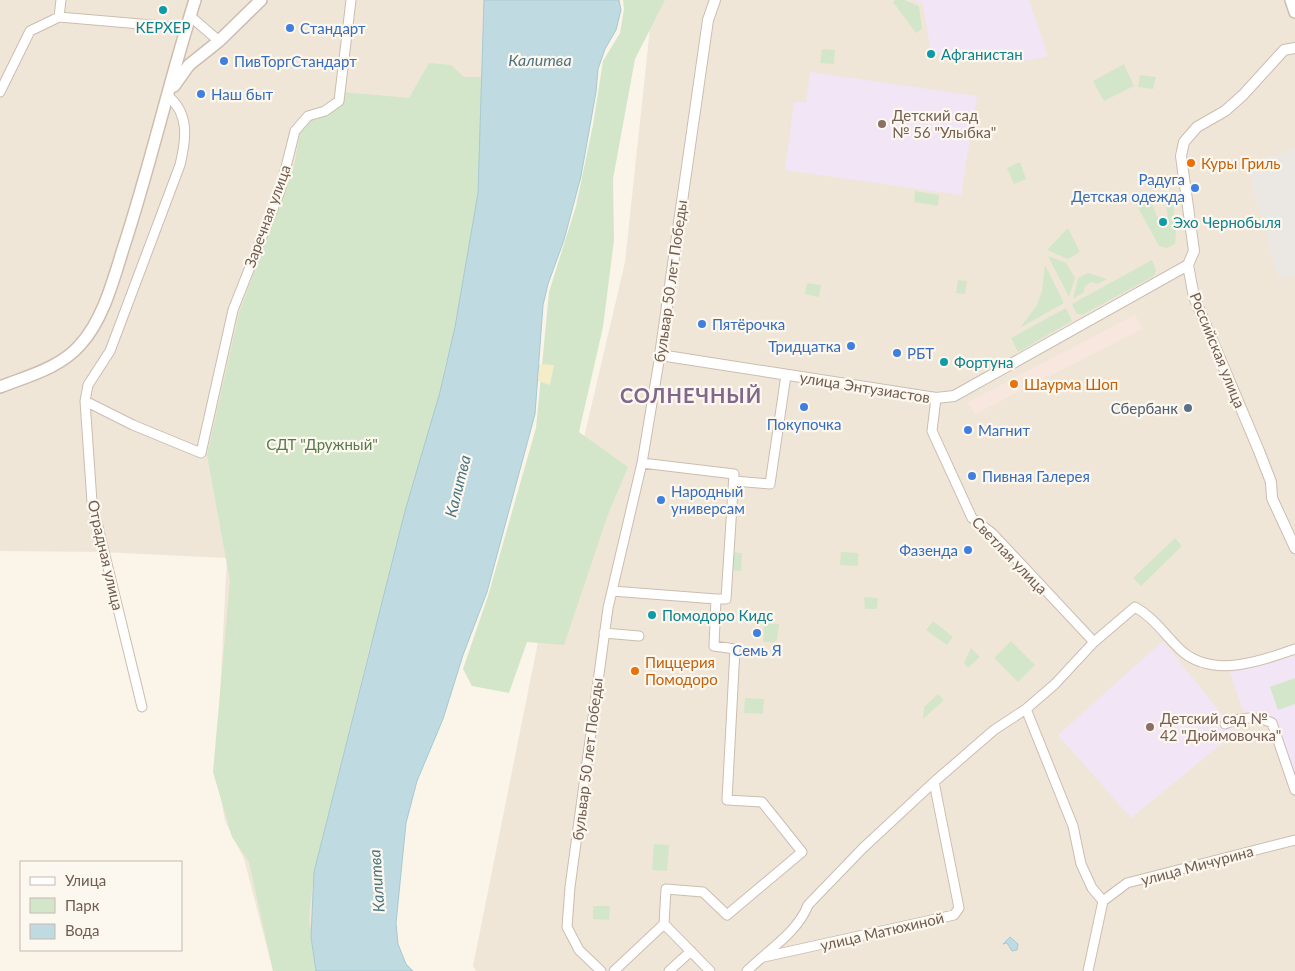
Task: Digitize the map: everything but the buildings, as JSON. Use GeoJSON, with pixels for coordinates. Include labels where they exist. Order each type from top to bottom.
{"type":"FeatureCollection","features":[{"type":"Feature","properties":{"kind":"main road"},"geometry":{"type":"LineString","coordinates":[[0,387],[56,366],[78,348],[92,332],[110,289],[135,212],[196,0]]}},
{"type":"Feature","properties":{"kind":"main road"},"geometry":{"type":"LineString","coordinates":[[168,96],[190,65],[219,41],[261,0]]}},
{"type":"Feature","properties":{"kind":"main road"},"geometry":{"type":"LineString","coordinates":[[1291,0],[1295,12]]}},
{"type":"Feature","properties":{"kind":"street"},"geometry":{"type":"LineString","coordinates":[[59,17],[61,0]]}},
{"type":"Feature","properties":{"kind":"street","name":"Заречная улица"},"geometry":{"type":"LineString","coordinates":[[85,401],[133,425],[201,453],[232,310],[280,191],[295,131],[308,116],[325,111],[340,101],[351,0]]}},
{"type":"Feature","properties":{"kind":"street","name":"бульвар 50 лет Победы"},"geometry":{"type":"LineString","coordinates":[[601,971],[579,950],[567,927],[570,887],[604,633],[642,463],[660,355],[708,20],[715,0]]}},
{"type":"Feature","properties":{"kind":"street"},"geometry":{"type":"LineString","coordinates":[[0,92],[30,31],[59,17],[189,22],[219,41]]}},
{"type":"Feature","properties":{"kind":"street","name":"Российская улица"},"geometry":{"type":"LineString","coordinates":[[1295,48],[1284,50],[1243,95],[1225,111],[1197,126],[1184,142],[1181,156],[1194,251],[1188,265],[1194,297],[1256,442],[1271,482],[1272,498],[1295,548]]}},
{"type":"Feature","properties":{"kind":"street","name":"Отрадная улица"},"geometry":{"type":"LineString","coordinates":[[142,707],[92,502],[85,401],[88,385],[110,351],[180,165],[186,136],[182,113],[168,96]]}},
{"type":"Feature","properties":{"kind":"street","name":"улица Энтузиастов"},"geometry":{"type":"LineString","coordinates":[[660,355],[936,398],[954,396],[1188,265]]}},
{"type":"Feature","properties":{"kind":"street"},"geometry":{"type":"LineString","coordinates":[[734,481],[770,484],[786,375]]}},
{"type":"Feature","properties":{"kind":"street","name":"Светлая улица"},"geometry":{"type":"LineString","coordinates":[[936,398],[932,431],[972,518],[992,533],[1094,642]]}},
{"type":"Feature","properties":{"kind":"street"},"geometry":{"type":"LineString","coordinates":[[614,971],[664,924],[666,890],[704,892],[727,915],[802,852],[762,802],[727,800],[735,649],[714,646],[721,599],[734,474],[642,463]]}},
{"type":"Feature","properties":{"kind":"street"},"geometry":{"type":"LineString","coordinates":[[612,591],[721,599]]}},
{"type":"Feature","properties":{"kind":"street"},"geometry":{"type":"LineString","coordinates":[[747,971],[788,933],[806,911],[808,905],[863,848],[934,782],[994,730],[1026,708],[1055,684],[1094,642],[1135,607],[1150,616],[1184,653],[1200,663],[1218,665],[1246,663],[1295,649]]}},
{"type":"Feature","properties":{"kind":"street"},"geometry":{"type":"LineString","coordinates":[[604,633],[639,636]]}},
{"type":"Feature","properties":{"kind":"street"},"geometry":{"type":"LineString","coordinates":[[1026,708],[1073,826],[1081,864],[1092,888],[1103,901],[1088,971]]}},
{"type":"Feature","properties":{"kind":"street"},"geometry":{"type":"LineString","coordinates":[[1225,724],[1236,719],[1251,717],[1272,723],[1295,790]]}},
{"type":"Feature","properties":{"kind":"street","name":"улица Матюхиной"},"geometry":{"type":"LineString","coordinates":[[763,957],[954,915],[959,908],[934,782]]}},
{"type":"Feature","properties":{"kind":"street","name":"улица Мичурина"},"geometry":{"type":"LineString","coordinates":[[1103,901],[1127,883],[1295,840]]}},
{"type":"Feature","properties":{"kind":"street"},"geometry":{"type":"LineString","coordinates":[[664,924],[710,971]]}},
{"type":"Feature","properties":{"kind":"street"},"geometry":{"type":"LineString","coordinates":[[669,971],[691,951]]}},
{"type":"Feature","properties":{"kind":"shaded area"},"geometry":{"type":"Polygon","coordinates":[[[0,0],[490,0],[478,218],[318,971],[273,971],[244,859],[225,821],[216,771],[227,558],[102,552],[0,551],[0,0]]]}},
{"type":"Feature","properties":{"kind":"shaded area"},"geometry":{"type":"Polygon","coordinates":[[[653,0],[1295,0],[1295,971],[476,971],[473,966],[548,592],[625,262],[653,0]]]}},
{"type":"Feature","properties":{"kind":"shaded area"},"geometry":{"type":"Polygon","coordinates":[[[914,0],[1029,0],[1048,56],[1026,61],[931,52],[923,4],[914,0]]]}},
{"type":"Feature","properties":{"kind":"shaded area","name":"Детский сад № 56 \"Улыбка\""},"geometry":{"type":"Polygon","coordinates":[[[810,72],[977,96],[961,195],[785,170],[794,102],[806,102],[810,72]]]}},
{"type":"Feature","properties":{"kind":"shaded area"},"geometry":{"type":"Polygon","coordinates":[[[1295,149],[1295,275],[1279,280],[1246,163],[1295,149]]]}},
{"type":"Feature","properties":{"kind":"shaded area"},"geometry":{"type":"Polygon","coordinates":[[[1135,315],[1142,329],[975,414],[968,402],[1135,315]]]}},
{"type":"Feature","properties":{"kind":"shaded area","name":"Детский сад № 42 \"Дюймовочка\""},"geometry":{"type":"Polygon","coordinates":[[[1163,641],[1236,732],[1131,818],[1058,735],[1163,641]]]}},
{"type":"Feature","properties":{"kind":"shaded area"},"geometry":{"type":"Polygon","coordinates":[[[1295,656],[1295,783],[1274,719],[1263,712],[1248,716],[1241,706],[1229,669],[1262,665],[1295,656]]]}},
{"type":"Feature","properties":{"kind":"green space"},"geometry":{"type":"Polygon","coordinates":[[[623,0],[665,0],[635,59],[613,179],[614,240],[603,327],[579,432],[628,467],[607,517],[564,645],[527,642],[509,693],[472,686],[463,669],[488,596],[536,428],[549,292],[576,206],[593,125],[603,61],[620,33],[624,9],[623,0]]]}},
{"type":"Feature","properties":{"kind":"green space"},"geometry":{"type":"Polygon","coordinates":[[[895,0],[904,0],[919,6],[922,29],[916,33],[893,2],[895,0]]]}},
{"type":"Feature","properties":{"kind":"green space"},"geometry":{"type":"Polygon","coordinates":[[[822,49],[835,50],[834,64],[820,63],[822,49]]]}},
{"type":"Feature","properties":{"kind":"green space","name":"СДТ \"Дружный\""},"geometry":{"type":"Polygon","coordinates":[[[429,63],[451,65],[464,77],[492,77],[489,134],[465,303],[445,366],[430,466],[369,650],[314,873],[309,919],[318,971],[273,971],[249,862],[232,837],[213,772],[230,581],[207,455],[239,313],[294,166],[302,122],[342,92],[409,98],[429,63]]]}},
{"type":"Feature","properties":{"kind":"green space"},"geometry":{"type":"Polygon","coordinates":[[[1124,64],[1134,86],[1104,101],[1093,81],[1124,64]]]}},
{"type":"Feature","properties":{"kind":"green space"},"geometry":{"type":"Polygon","coordinates":[[[1140,75],[1156,77],[1153,89],[1138,87],[1140,75]]]}},
{"type":"Feature","properties":{"kind":"green space"},"geometry":{"type":"Polygon","coordinates":[[[1020,162],[1026,179],[1014,184],[1007,168],[1020,162]]]}},
{"type":"Feature","properties":{"kind":"green space"},"geometry":{"type":"Polygon","coordinates":[[[915,191],[939,195],[938,206],[914,202],[915,191]]]}},
{"type":"Feature","properties":{"kind":"green space"},"geometry":{"type":"Polygon","coordinates":[[[1169,192],[1172,196],[1176,230],[1175,244],[1167,248],[1159,246],[1136,204],[1151,201],[1161,226],[1169,225],[1165,197],[1169,192]]]}},
{"type":"Feature","properties":{"kind":"green space"},"geometry":{"type":"Polygon","coordinates":[[[1068,228],[1080,252],[1068,259],[1047,250],[1068,228]]]}},
{"type":"Feature","properties":{"kind":"green space"},"geometry":{"type":"Polygon","coordinates":[[[1048,256],[1066,263],[1075,278],[1069,297],[1048,256]]]}},
{"type":"Feature","properties":{"kind":"green space"},"geometry":{"type":"Polygon","coordinates":[[[1152,260],[1156,270],[1154,276],[1082,315],[1076,313],[1072,304],[1152,260]]]}},
{"type":"Feature","properties":{"kind":"green space"},"geometry":{"type":"Polygon","coordinates":[[[1045,265],[1064,303],[1020,328],[1037,305],[1042,291],[1045,265]]]}},
{"type":"Feature","properties":{"kind":"green space"},"geometry":{"type":"Polygon","coordinates":[[[1088,273],[1107,279],[1097,284],[1092,282],[1085,286],[1084,292],[1073,299],[1078,278],[1088,273]]]}},
{"type":"Feature","properties":{"kind":"green space"},"geometry":{"type":"Polygon","coordinates":[[[958,280],[967,281],[965,294],[956,293],[958,280]]]}},
{"type":"Feature","properties":{"kind":"green space"},"geometry":{"type":"Polygon","coordinates":[[[807,283],[821,285],[819,297],[805,294],[807,283]]]}},
{"type":"Feature","properties":{"kind":"green space"},"geometry":{"type":"Polygon","coordinates":[[[1066,308],[1072,321],[1018,352],[1011,338],[1066,308]]]}},
{"type":"Feature","properties":{"kind":"green space"},"geometry":{"type":"Polygon","coordinates":[[[1175,538],[1182,546],[1141,586],[1133,578],[1175,538]]]}},
{"type":"Feature","properties":{"kind":"green space"},"geometry":{"type":"Polygon","coordinates":[[[731,552],[742,553],[741,571],[730,570],[731,552]]]}},
{"type":"Feature","properties":{"kind":"green space"},"geometry":{"type":"Polygon","coordinates":[[[841,552],[858,553],[858,566],[840,565],[841,552]]]}},
{"type":"Feature","properties":{"kind":"green space"},"geometry":{"type":"Polygon","coordinates":[[[864,597],[878,598],[877,609],[865,609],[864,597]]]}},
{"type":"Feature","properties":{"kind":"green space"},"geometry":{"type":"Polygon","coordinates":[[[933,621],[953,637],[947,645],[926,630],[933,621]]]}},
{"type":"Feature","properties":{"kind":"green space"},"geometry":{"type":"Polygon","coordinates":[[[764,623],[779,624],[777,640],[763,642],[764,623]]]}},
{"type":"Feature","properties":{"kind":"green space"},"geometry":{"type":"Polygon","coordinates":[[[1011,641],[1035,665],[1018,682],[994,658],[1011,641]]]}},
{"type":"Feature","properties":{"kind":"green space"},"geometry":{"type":"Polygon","coordinates":[[[971,648],[980,657],[968,668],[964,663],[971,648]]]}},
{"type":"Feature","properties":{"kind":"green space"},"geometry":{"type":"Polygon","coordinates":[[[1295,678],[1295,704],[1278,710],[1270,687],[1295,678]]]}},
{"type":"Feature","properties":{"kind":"green space"},"geometry":{"type":"Polygon","coordinates":[[[938,694],[944,700],[923,719],[924,707],[938,694]]]}},
{"type":"Feature","properties":{"kind":"green space"},"geometry":{"type":"Polygon","coordinates":[[[745,698],[764,699],[763,714],[744,713],[745,698]]]}},
{"type":"Feature","properties":{"kind":"green space"},"geometry":{"type":"Polygon","coordinates":[[[654,844],[669,845],[667,871],[652,870],[654,844]]]}},
{"type":"Feature","properties":{"kind":"green space"},"geometry":{"type":"Polygon","coordinates":[[[593,906],[610,906],[609,920],[593,919],[593,906]]]}},
{"type":"Feature","properties":{"kind":"sand"},"geometry":{"type":"Polygon","coordinates":[[[539,364],[554,365],[550,385],[538,381],[539,364]]]}},
{"type":"Feature","properties":{"kind":"water","name":"Калитва"},"geometry":{"type":"Polygon","coordinates":[[[484,0],[619,0],[621,10],[616,30],[605,49],[598,69],[596,92],[581,176],[564,240],[548,284],[543,305],[535,414],[487,592],[463,655],[443,719],[417,781],[406,823],[396,923],[398,944],[406,964],[413,971],[316,971],[311,937],[314,872],[405,511],[440,392],[455,327],[478,193],[484,0]]]}},
{"type":"Feature","properties":{"kind":"water"},"geometry":{"type":"Polygon","coordinates":[[[1010,937],[1018,944],[1017,950],[1012,951],[1007,943],[1003,944],[1010,937]]]}},
{"type":"Feature","properties":{"kind":"place","name":"КЕРХЕР"},"geometry":{"type":"Point","coordinates":[163,10]}},
{"type":"Feature","properties":{"kind":"place","name":"Стандарт"},"geometry":{"type":"Point","coordinates":[290,28]}},
{"type":"Feature","properties":{"kind":"place","name":"Афганистан"},"geometry":{"type":"Point","coordinates":[931,54]}},
{"type":"Feature","properties":{"kind":"place","name":"ПивТоргСтандарт"},"geometry":{"type":"Point","coordinates":[224,61]}},
{"type":"Feature","properties":{"kind":"place","name":"Наш быт"},"geometry":{"type":"Point","coordinates":[201,94]}},
{"type":"Feature","properties":{"kind":"place","name":"Детский сад № 56 \"Улыбка\""},"geometry":{"type":"Point","coordinates":[882,124]}},
{"type":"Feature","properties":{"kind":"place","name":"Куры Гриль"},"geometry":{"type":"Point","coordinates":[1191,163]}},
{"type":"Feature","properties":{"kind":"place","name":"Радуга Детская одежда"},"geometry":{"type":"Point","coordinates":[1195,188]}},
{"type":"Feature","properties":{"kind":"place","name":"Эхо Чернобыля"},"geometry":{"type":"Point","coordinates":[1163,222]}},
{"type":"Feature","properties":{"kind":"place","name":"Пятёрочка"},"geometry":{"type":"Point","coordinates":[702,324]}},
{"type":"Feature","properties":{"kind":"place","name":"Тридцатка"},"geometry":{"type":"Point","coordinates":[851,346]}},
{"type":"Feature","properties":{"kind":"place","name":"РБТ"},"geometry":{"type":"Point","coordinates":[897,353]}},
{"type":"Feature","properties":{"kind":"place","name":"Фортуна"},"geometry":{"type":"Point","coordinates":[944,362]}},
{"type":"Feature","properties":{"kind":"place","name":"Шаурма Шоп"},"geometry":{"type":"Point","coordinates":[1014,384]}},
{"type":"Feature","properties":{"kind":"place","name":"Покупочка"},"geometry":{"type":"Point","coordinates":[804,407]}},
{"type":"Feature","properties":{"kind":"place","name":"Сбербанк"},"geometry":{"type":"Point","coordinates":[1188,408]}},
{"type":"Feature","properties":{"kind":"place","name":"Магнит"},"geometry":{"type":"Point","coordinates":[968,430]}},
{"type":"Feature","properties":{"kind":"place","name":"Пивная Галерея"},"geometry":{"type":"Point","coordinates":[972,476]}},
{"type":"Feature","properties":{"kind":"place","name":"Народный универсам"},"geometry":{"type":"Point","coordinates":[661,500]}},
{"type":"Feature","properties":{"kind":"place","name":"Фазенда"},"geometry":{"type":"Point","coordinates":[968,550]}},
{"type":"Feature","properties":{"kind":"place","name":"Помодоро Кидс"},"geometry":{"type":"Point","coordinates":[652,615]}},
{"type":"Feature","properties":{"kind":"place","name":"Семь Я"},"geometry":{"type":"Point","coordinates":[757,633]}},
{"type":"Feature","properties":{"kind":"place","name":"Пиццерия Помодоро"},"geometry":{"type":"Point","coordinates":[635,671]}},
{"type":"Feature","properties":{"kind":"place","name":"Детский сад № 42 \"Дюймовочка\""},"geometry":{"type":"Point","coordinates":[1150,727]}},
{"type":"Feature","properties":{"kind":"district","name":"СОЛНЕЧНЫЙ"},"geometry":{"type":"Point","coordinates":[691,395]}}]}
